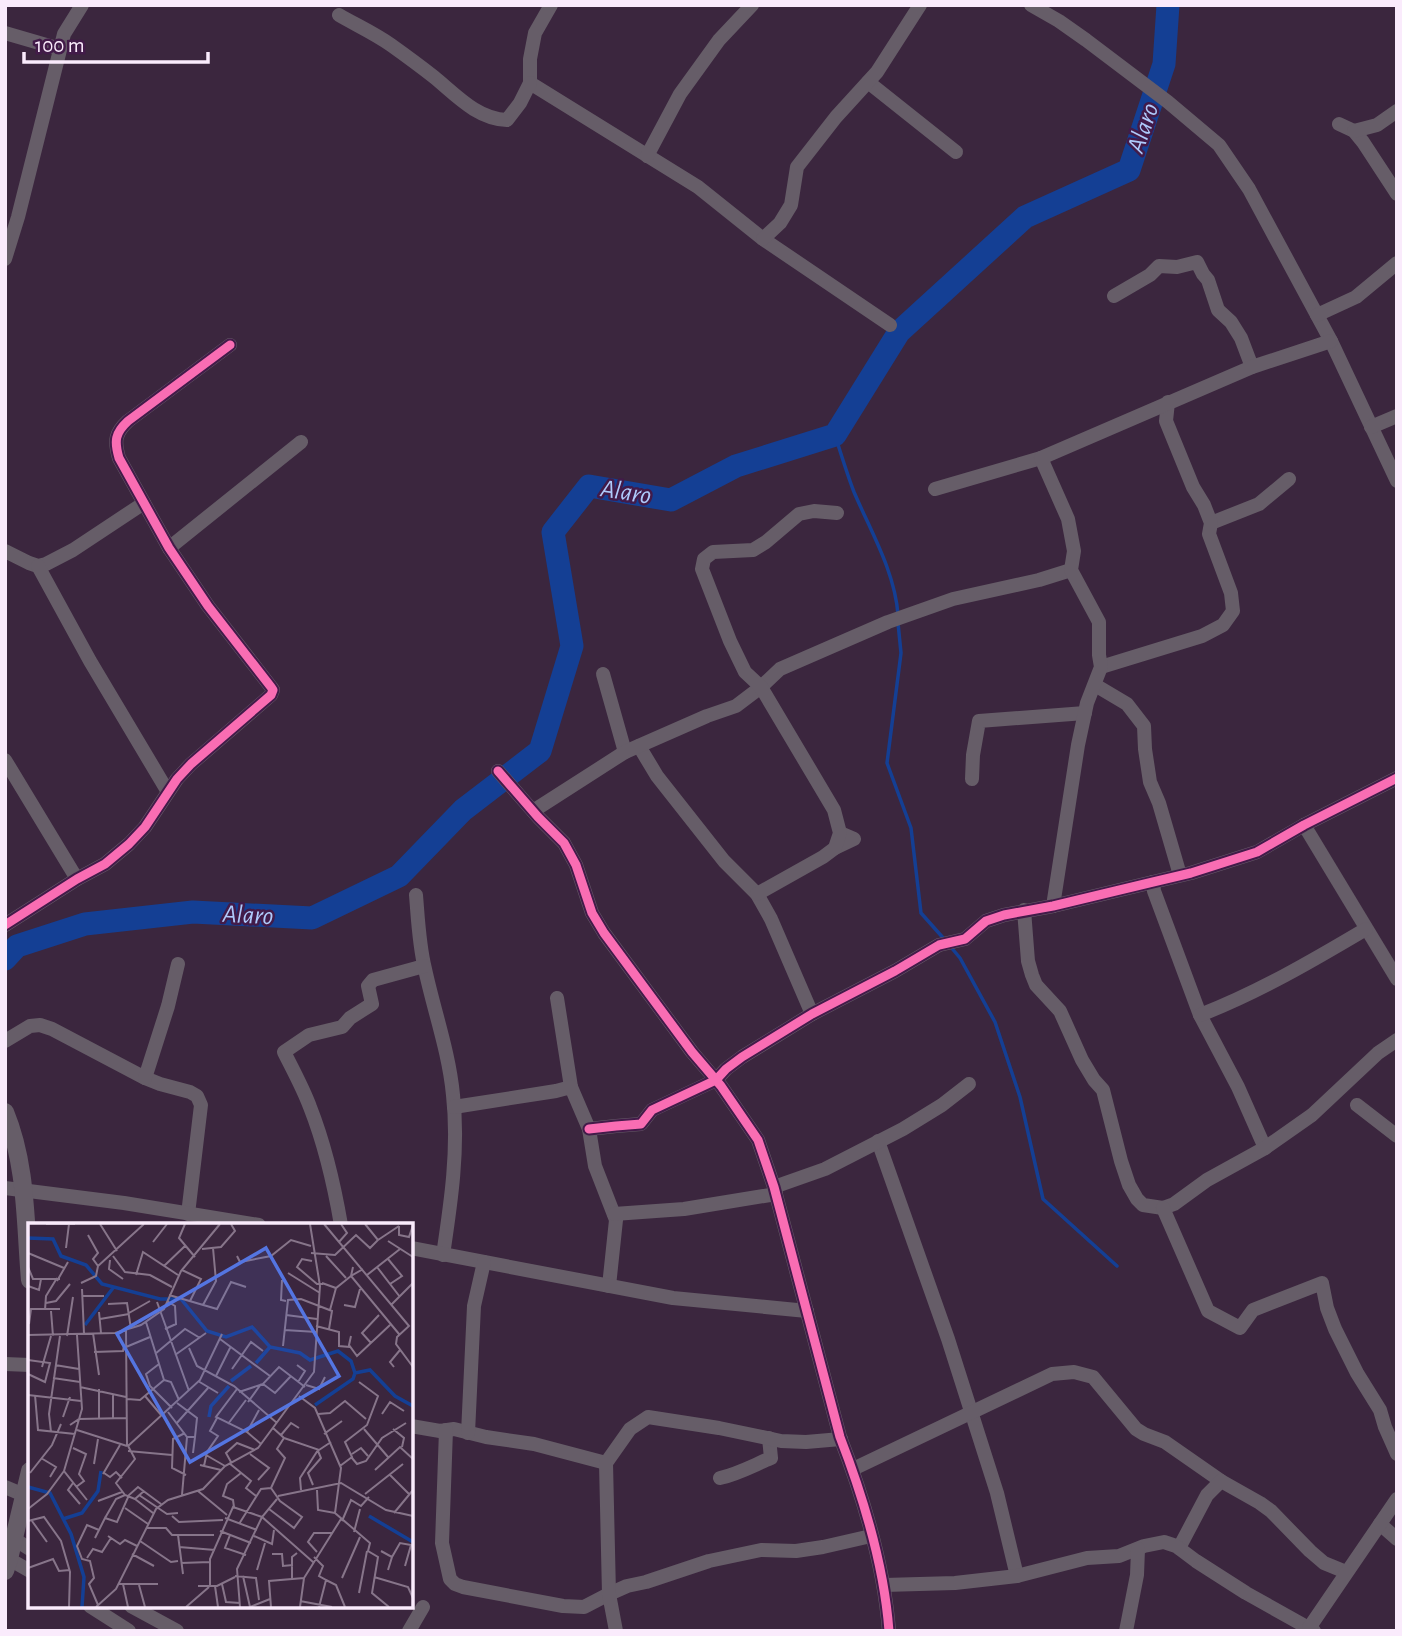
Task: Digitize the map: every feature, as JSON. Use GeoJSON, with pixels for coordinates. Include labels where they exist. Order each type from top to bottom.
{"type":"FeatureCollection","features":[{"type":"Feature","properties":{"kind":"street"},"geometry":{"type":"LineString","coordinates":[[5,258],[18,217],[64,34],[82,5]]}},
{"type":"Feature","properties":{"kind":"street"},"geometry":{"type":"LineString","coordinates":[[339,15],[389,43],[482,114],[495,120],[507,120],[530,83],[530,59],[535,33],[551,5]]}},
{"type":"Feature","properties":{"kind":"street"},"geometry":{"type":"LineString","coordinates":[[647,156],[680,94],[719,40],[752,5]]}},
{"type":"Feature","properties":{"kind":"street"},"geometry":{"type":"LineString","coordinates":[[763,239],[780,223],[791,205],[797,167],[836,117],[877,72],[920,5]]}},
{"type":"Feature","properties":{"kind":"street"},"geometry":{"type":"LineString","coordinates":[[1031,5],[1086,40],[1168,102],[1219,145],[1249,188],[1331,341],[1397,481]]}},
{"type":"Feature","properties":{"kind":"street"},"geometry":{"type":"LineString","coordinates":[[5,33],[60,48]]}},
{"type":"Feature","properties":{"kind":"street"},"geometry":{"type":"LineString","coordinates":[[869,82],[956,152]]}},
{"type":"Feature","properties":{"kind":"street"},"geometry":{"type":"LineString","coordinates":[[530,83],[698,187],[763,239],[890,325]]}},
{"type":"Feature","properties":{"kind":"street"},"geometry":{"type":"LineString","coordinates":[[1354,131],[1377,125],[1397,111]]}},
{"type":"Feature","properties":{"kind":"street"},"geometry":{"type":"LineString","coordinates":[[1339,124],[1354,131],[1397,194]]}},
{"type":"Feature","properties":{"kind":"street"},"geometry":{"type":"LineString","coordinates":[[1114,296],[1150,275],[1159,266],[1177,267],[1197,262],[1208,280],[1218,310],[1231,322],[1241,338],[1252,367]]}},
{"type":"Feature","properties":{"kind":"street"},"geometry":{"type":"LineString","coordinates":[[1317,315],[1356,297],[1397,263]]}},
{"type":"Feature","properties":{"kind":"street"},"geometry":{"type":"LineString","coordinates":[[935,489],[1041,458],[1252,367],[1331,341]]}},
{"type":"Feature","properties":{"kind":"street"},"geometry":{"type":"LineString","coordinates":[[5,925],[105,864],[129,844],[145,827],[191,764],[271,695],[273,690],[208,606],[169,548],[116,447],[118,432],[128,421],[230,345]]}},
{"type":"Feature","properties":{"kind":"street"},"geometry":{"type":"LineString","coordinates":[[1101,667],[1202,636],[1223,625],[1233,611],[1231,593],[1209,534],[1211,523],[1166,421],[1168,402]]}},
{"type":"Feature","properties":{"kind":"street"},"geometry":{"type":"LineString","coordinates":[[1371,427],[1397,416]]}},
{"type":"Feature","properties":{"kind":"street"},"geometry":{"type":"LineString","coordinates":[[169,548],[301,442]]}},
{"type":"Feature","properties":{"kind":"street"},"geometry":{"type":"LineString","coordinates":[[1041,458],[1068,519],[1074,551],[1071,570],[1099,622],[1101,667],[1084,713],[1052,906]]}},
{"type":"Feature","properties":{"kind":"street"},"geometry":{"type":"LineString","coordinates":[[1211,523],[1259,504],[1289,479]]}},
{"type":"Feature","properties":{"kind":"street"},"geometry":{"type":"LineString","coordinates":[[5,551],[38,566],[46,564],[73,550],[144,502]]}},
{"type":"Feature","properties":{"kind":"street"},"geometry":{"type":"LineString","coordinates":[[757,894],[823,857],[835,848],[840,833],[834,810],[761,687],[745,672],[702,569],[704,559],[713,552],[753,550],[799,514],[814,511],[837,513]]}},
{"type":"Feature","properties":{"kind":"street"},"geometry":{"type":"LineString","coordinates":[[38,566],[90,661],[168,792]]}},
{"type":"Feature","properties":{"kind":"street"},"geometry":{"type":"LineString","coordinates":[[533,811],[625,752],[736,706],[780,669],[888,622],[953,599],[1071,570]]}},
{"type":"Feature","properties":{"kind":"street"},"geometry":{"type":"LineString","coordinates":[[603,674],[625,752]]}},
{"type":"Feature","properties":{"kind":"street"},"geometry":{"type":"LineString","coordinates":[[1095,685],[1127,704],[1144,726],[1150,782],[1180,875]]}},
{"type":"Feature","properties":{"kind":"street"},"geometry":{"type":"LineString","coordinates":[[972,779],[979,721],[1084,713]]}},
{"type":"Feature","properties":{"kind":"street"},"geometry":{"type":"LineString","coordinates":[[639,746],[657,776],[716,851],[757,894],[771,919],[812,1014]]}},
{"type":"Feature","properties":{"kind":"street"},"geometry":{"type":"LineString","coordinates":[[5,760],[77,879]]}},
{"type":"Feature","properties":{"kind":"street"},"geometry":{"type":"LineString","coordinates":[[498,771],[564,843],[576,865],[592,913],[604,933],[692,1052],[716,1080],[758,1140],[775,1191],[841,1439],[867,1517],[884,1585],[889,1631]]}},
{"type":"Feature","properties":{"kind":"street"},"geometry":{"type":"LineString","coordinates":[[589,1129],[641,1124],[652,1111],[716,1080],[742,1057],[812,1014],[939,945],[965,939],[986,921],[1153,882],[1257,852],[1397,778]]}},
{"type":"Feature","properties":{"kind":"street"},"geometry":{"type":"LineString","coordinates":[[1304,825],[1397,979]]}},
{"type":"Feature","properties":{"kind":"street"},"geometry":{"type":"LineString","coordinates":[[1153,882],[1200,1015],[1238,1087],[1265,1148]]}},
{"type":"Feature","properties":{"kind":"street"},"geometry":{"type":"LineString","coordinates":[[416,895],[424,966],[450,1073],[454,1107],[453,1193],[443,1255]]}},
{"type":"Feature","properties":{"kind":"street"},"geometry":{"type":"LineString","coordinates":[[1024,911],[1028,961],[1036,985],[1060,1011],[1082,1060],[1103,1090],[1129,1185],[1143,1205],[1163,1208],[1174,1204],[1207,1180],[1265,1148],[1312,1115],[1378,1053],[1397,1040]]}},
{"type":"Feature","properties":{"kind":"street"},"geometry":{"type":"LineString","coordinates":[[1200,1015],[1236,1001],[1294,972],[1366,929]]}},
{"type":"Feature","properties":{"kind":"street"},"geometry":{"type":"LineString","coordinates":[[145,1078],[178,964]]}},
{"type":"Feature","properties":{"kind":"street"},"geometry":{"type":"LineString","coordinates":[[341,1223],[329,1162],[310,1105],[284,1052],[309,1035],[342,1027],[350,1018],[372,1004],[368,986],[373,980],[424,966]]}},
{"type":"Feature","properties":{"kind":"street"},"geometry":{"type":"LineString","coordinates":[[558,999],[571,1087],[589,1129],[595,1166],[616,1220],[609,1286]]}},
{"type":"Feature","properties":{"kind":"street"},"geometry":{"type":"LineString","coordinates":[[5,1041],[30,1026],[40,1025],[145,1078],[197,1096],[201,1105],[190,1218]]}},
{"type":"Feature","properties":{"kind":"street"},"geometry":{"type":"LineString","coordinates":[[614,1214],[684,1209],[775,1191],[903,1129],[942,1105],[969,1084]]}},
{"type":"Feature","properties":{"kind":"street"},"geometry":{"type":"LineString","coordinates":[[454,1107],[571,1087]]}},
{"type":"Feature","properties":{"kind":"street"},"geometry":{"type":"LineString","coordinates":[[1357,1105],[1397,1136]]}},
{"type":"Feature","properties":{"kind":"street"},"geometry":{"type":"LineString","coordinates":[[5,1112],[11,1127],[25,1191],[28,1244]]}},
{"type":"Feature","properties":{"kind":"street"},"geometry":{"type":"LineString","coordinates":[[878,1141],[948,1339],[997,1493],[1017,1576]]}},
{"type":"Feature","properties":{"kind":"street"},"geometry":{"type":"LineString","coordinates":[[5,1188],[124,1203],[190,1218],[239,1223]]}},
{"type":"Feature","properties":{"kind":"street"},"geometry":{"type":"LineString","coordinates":[[1163,1208],[1208,1311],[1240,1328],[1252,1310],[1322,1283],[1335,1329],[1357,1373],[1380,1409],[1397,1454]]}},
{"type":"Feature","properties":{"kind":"street"},"geometry":{"type":"LineString","coordinates":[[413,1248],[673,1298],[807,1311]]}},
{"type":"Feature","properties":{"kind":"street"},"geometry":{"type":"LineString","coordinates":[[468,1433],[474,1306],[484,1262]]}},
{"type":"Feature","properties":{"kind":"street"},"geometry":{"type":"LineString","coordinates":[[5,1364],[28,1365]]}},
{"type":"Feature","properties":{"kind":"street"},"geometry":{"type":"LineString","coordinates":[[853,1469],[1052,1374],[1074,1372],[1093,1377],[1136,1429],[1165,1443],[1221,1481],[1260,1503],[1324,1563],[1346,1572]]}},
{"type":"Feature","properties":{"kind":"street"},"geometry":{"type":"LineString","coordinates":[[616,1631],[609,1594],[606,1463],[630,1429],[648,1418],[719,1428],[782,1441],[841,1439]]}},
{"type":"Feature","properties":{"kind":"street"},"geometry":{"type":"LineString","coordinates":[[413,1426],[440,1431],[454,1429],[534,1444],[606,1463]]}},
{"type":"Feature","properties":{"kind":"street"},"geometry":{"type":"LineString","coordinates":[[446,1430],[442,1544],[450,1578],[454,1584],[463,1587],[575,1608],[584,1607],[609,1594],[709,1561],[761,1550],[796,1551],[823,1547],[871,1536]]}},
{"type":"Feature","properties":{"kind":"street"},"geometry":{"type":"LineString","coordinates":[[720,1478],[772,1458],[769,1438]]}},
{"type":"Feature","properties":{"kind":"street"},"geometry":{"type":"LineString","coordinates":[[28,1479],[24,1495],[22,1544],[7,1565],[28,1570]]}},
{"type":"Feature","properties":{"kind":"street"},"geometry":{"type":"LineString","coordinates":[[1178,1548],[1207,1495],[1221,1481]]}},
{"type":"Feature","properties":{"kind":"street"},"geometry":{"type":"LineString","coordinates":[[5,1487],[24,1495]]}},
{"type":"Feature","properties":{"kind":"street"},"geometry":{"type":"LineString","coordinates":[[884,1585],[955,1583],[1017,1576],[1087,1558],[1119,1556],[1144,1546],[1164,1542],[1312,1630],[1346,1572],[1397,1499]]}},
{"type":"Feature","properties":{"kind":"street"},"geometry":{"type":"LineString","coordinates":[[1380,1524],[1397,1539]]}},
{"type":"Feature","properties":{"kind":"street"},"geometry":{"type":"LineString","coordinates":[[1126,1631],[1137,1575],[1138,1549]]}},
{"type":"Feature","properties":{"kind":"street"},"geometry":{"type":"LineString","coordinates":[[409,1631],[423,1607]]}},
{"type":"Feature","properties":{"kind":"street"},"geometry":{"type":"LineString","coordinates":[[93,1608],[129,1631]]}},
{"type":"Feature","properties":{"kind":"street"},"geometry":{"type":"LineString","coordinates":[[149,1611],[177,1631]]}},
{"type":"Feature","properties":{"kind":"waterway","name":"Alaro"},"geometry":{"type":"LineString","coordinates":[[5,959],[17,946],[85,924],[193,912],[312,918],[399,876],[463,810],[540,751],[572,646],[553,532],[589,486],[671,500],[736,466],[835,435],[899,332],[1025,217],[1129,170],[1164,64],[1168,5]]}},
{"type":"Feature","properties":{"kind":"waterway"},"geometry":{"type":"LineString","coordinates":[[835,435],[854,492],[887,568],[898,615]]}},
{"type":"Feature","properties":{"kind":"waterway"},"geometry":{"type":"LineString","coordinates":[[898,623],[901,653],[887,763],[911,828],[921,913],[945,940]]}},
{"type":"Feature","properties":{"kind":"waterway"},"geometry":{"type":"LineString","coordinates":[[950,946],[960,958],[995,1022],[1020,1097],[1043,1199],[1117,1266]]}},
{"type":"Feature","properties":{"kind":"cycle path"},"geometry":{"type":"LineString","coordinates":[[5,925],[105,864],[129,844],[145,827],[177,779],[191,764],[271,695],[273,690],[208,606],[169,548],[119,458],[116,447],[118,433],[128,421],[230,345]]}},
{"type":"Feature","properties":{"kind":"cycle path"},"geometry":{"type":"LineString","coordinates":[[498,771],[564,843],[576,865],[592,913],[604,933],[692,1052],[721,1086],[758,1140],[774,1187],[840,1437],[872,1532],[883,1581],[889,1631]]}},
{"type":"Feature","properties":{"kind":"cycle path"},"geometry":{"type":"LineString","coordinates":[[589,1129],[641,1124],[652,1110],[716,1080],[742,1057],[812,1014],[939,945],[965,939],[986,921],[1191,873],[1257,852],[1397,778]]}}]}
